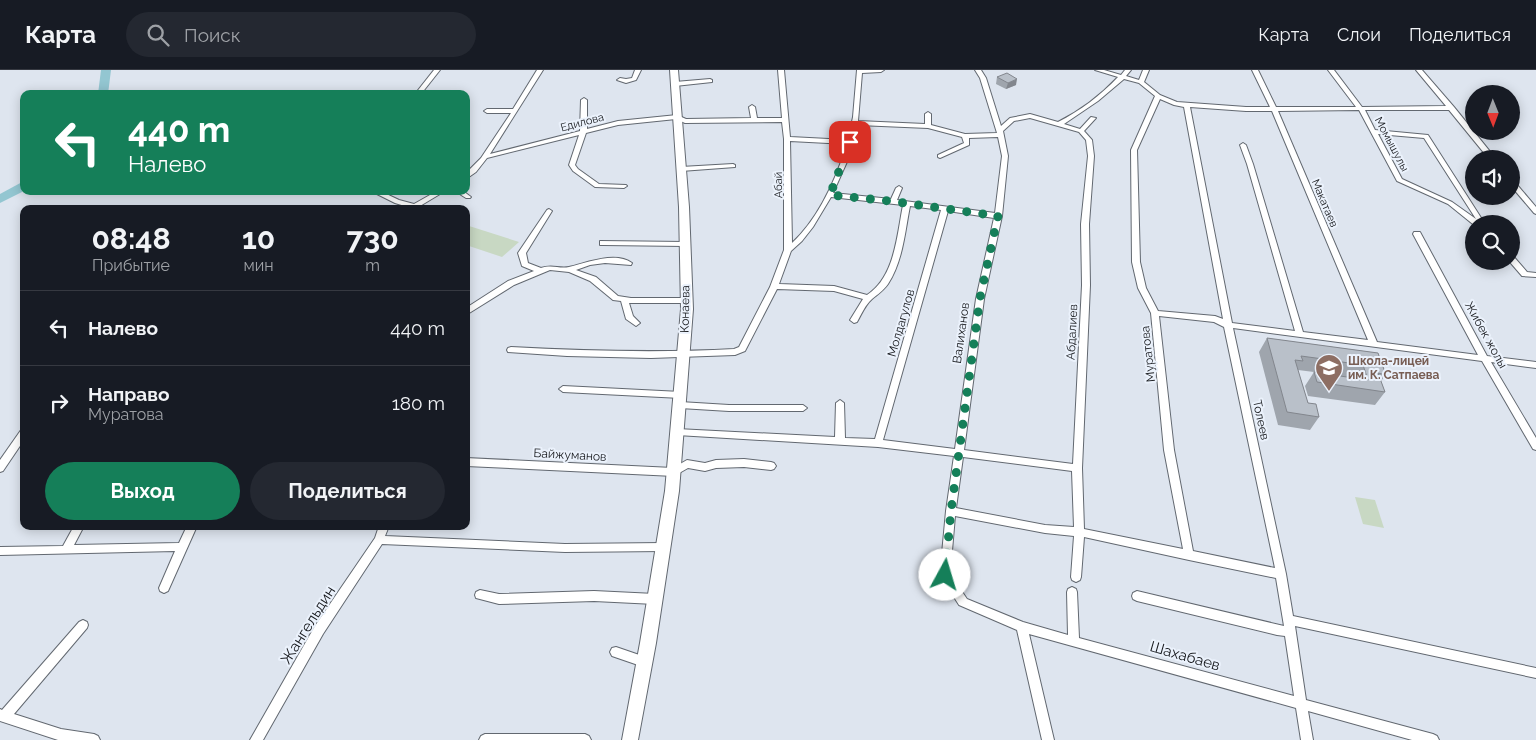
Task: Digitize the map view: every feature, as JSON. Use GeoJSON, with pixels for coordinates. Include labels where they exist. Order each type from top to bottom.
{"type":"FeatureCollection","features":[{"type":"Feature","properties":{"kind":"main road","name":"Конаева"},"geometry":{"type":"LineString","coordinates":[[630,740],[664,547],[674,472],[684,356],[686,301],[681,119],[674,70]]}},
{"type":"Feature","properties":{"kind":"street"},"geometry":{"type":"LineString","coordinates":[[421,90],[437,70]]}},
{"type":"Feature","properties":{"kind":"street"},"geometry":{"type":"LineString","coordinates":[[470,176],[485,157],[540,70]]}},
{"type":"Feature","properties":{"kind":"street"},"geometry":{"type":"LineString","coordinates":[[620,80],[634,79],[638,70]]}},
{"type":"Feature","properties":{"kind":"street","name":"Абай"},"geometry":{"type":"LineString","coordinates":[[781,70],[787,139],[788,250]]}},
{"type":"Feature","properties":{"kind":"street"},"geometry":{"type":"LineString","coordinates":[[511,350],[611,355],[684,356],[734,352],[742,349],[774,287],[788,250],[810,227],[830,195],[850,142],[855,123],[860,70],[881,70]]}},
{"type":"Feature","properties":{"kind":"street","name":"Валиханов"},"geometry":{"type":"LineString","coordinates":[[945,575],[951,511],[980,298],[998,216],[1005,156],[983,78],[978,70]]}},
{"type":"Feature","properties":{"kind":"street"},"geometry":{"type":"LineString","coordinates":[[1098,70],[1141,82],[1158,96],[1176,104],[1274,109],[1452,108]]}},
{"type":"Feature","properties":{"kind":"street"},"geometry":{"type":"LineString","coordinates":[[1060,124],[1106,93],[1128,70]]}},
{"type":"Feature","properties":{"kind":"street"},"geometry":{"type":"LineString","coordinates":[[1141,82],[1146,70]]}},
{"type":"Feature","properties":{"kind":"street","name":"Макатаев"},"geometry":{"type":"LineString","coordinates":[[1255,70],[1274,109],[1374,344]]}},
{"type":"Feature","properties":{"kind":"street","name":"Момышулы"},"geometry":{"type":"LineString","coordinates":[[1331,70],[1361,109],[1399,180],[1450,202],[1466,215]]}},
{"type":"Feature","properties":{"kind":"street"},"geometry":{"type":"LineString","coordinates":[[1419,70],[1486,150]]}},
{"type":"Feature","properties":{"kind":"street"},"geometry":{"type":"LineString","coordinates":[[675,84],[710,81]]}},
{"type":"Feature","properties":{"kind":"street","name":"Муратова"},"geometry":{"type":"LineString","coordinates":[[1158,96],[1134,150],[1136,262],[1142,288],[1155,313],[1169,450],[1188,556]]}},
{"type":"Feature","properties":{"kind":"street"},"geometry":{"type":"LineString","coordinates":[[584,100],[583,133],[572,165],[575,170],[597,186],[624,186]]}},
{"type":"Feature","properties":{"kind":"street","name":"Толеев"},"geometry":{"type":"LineString","coordinates":[[1187,105],[1228,325],[1281,574],[1307,740]]}},
{"type":"Feature","properties":{"kind":"street"},"geometry":{"type":"LineString","coordinates":[[752,107],[754,120]]}},
{"type":"Feature","properties":{"kind":"street"},"geometry":{"type":"LineString","coordinates":[[487,112],[514,111]]}},
{"type":"Feature","properties":{"kind":"street"},"geometry":{"type":"LineString","coordinates":[[928,114],[928,126]]}},
{"type":"Feature","properties":{"kind":"street"},"geometry":{"type":"LineString","coordinates":[[855,123],[928,126],[965,136],[1000,133],[1012,119],[1030,116],[1060,124],[1083,133],[1093,118]]}},
{"type":"Feature","properties":{"kind":"street"},"geometry":{"type":"LineString","coordinates":[[681,119],[784,120]]}},
{"type":"Feature","properties":{"kind":"street","name":"Едилова"},"geometry":{"type":"LineString","coordinates":[[485,157],[583,133],[618,122],[681,119]]}},
{"type":"Feature","properties":{"kind":"street"},"geometry":{"type":"LineString","coordinates":[[1375,132],[1426,136],[1476,215]]}},
{"type":"Feature","properties":{"kind":"street","name":"Абдалиев"},"geometry":{"type":"LineString","coordinates":[[1076,577],[1079,532],[1077,468],[1086,284],[1086,224],[1091,156],[1089,140],[1083,133]]}},
{"type":"Feature","properties":{"kind":"street"},"geometry":{"type":"LineString","coordinates":[[940,156],[967,144],[965,136]]}},
{"type":"Feature","properties":{"kind":"street"},"geometry":{"type":"LineString","coordinates":[[787,139],[850,142]]}},
{"type":"Feature","properties":{"kind":"street"},"geometry":{"type":"LineString","coordinates":[[1243,146],[1253,172],[1300,335]]}},
{"type":"Feature","properties":{"kind":"street"},"geometry":{"type":"LineString","coordinates":[[681,169],[733,166]]}},
{"type":"Feature","properties":{"kind":"street"},"geometry":{"type":"LineString","coordinates":[[581,173],[591,173]]}},
{"type":"Feature","properties":{"kind":"street"},"geometry":{"type":"LineString","coordinates":[[893,202],[899,188]]}},
{"type":"Feature","properties":{"kind":"street"},"geometry":{"type":"LineString","coordinates":[[1520,192],[1536,212]]}},
{"type":"Feature","properties":{"kind":"street"},"geometry":{"type":"LineString","coordinates":[[382,195],[406,205]]}},
{"type":"Feature","properties":{"kind":"street"},"geometry":{"type":"LineString","coordinates":[[416,205],[434,195]]}},
{"type":"Feature","properties":{"kind":"street"},"geometry":{"type":"LineString","coordinates":[[464,195],[468,198]]}},
{"type":"Feature","properties":{"kind":"street"},"geometry":{"type":"LineString","coordinates":[[830,195],[998,216]]}},
{"type":"Feature","properties":{"kind":"street"},"geometry":{"type":"LineString","coordinates":[[854,320],[868,298],[876,295],[893,266],[907,204]]}},
{"type":"Feature","properties":{"kind":"street","name":"Молдагулов"},"geometry":{"type":"LineString","coordinates":[[878,443],[945,209]]}},
{"type":"Feature","properties":{"kind":"street"},"geometry":{"type":"LineString","coordinates":[[541,271],[525,264],[522,253],[549,211]]}},
{"type":"Feature","properties":{"kind":"street","name":"Жибек жолы"},"geometry":{"type":"LineString","coordinates":[[1417,234],[1484,358],[1536,446]]}},
{"type":"Feature","properties":{"kind":"street"},"geometry":{"type":"LineString","coordinates":[[603,243],[685,244]]}},
{"type":"Feature","properties":{"kind":"street"},"geometry":{"type":"LineString","coordinates":[[568,270],[582,263],[618,260],[628,264]]}},
{"type":"Feature","properties":{"kind":"street"},"geometry":{"type":"LineString","coordinates":[[470,309],[511,283],[549,268],[568,270],[593,279],[616,298],[624,300],[686,301]]}},
{"type":"Feature","properties":{"kind":"street"},"geometry":{"type":"LineString","coordinates":[[1520,269],[1525,274],[1536,275]]}},
{"type":"Feature","properties":{"kind":"street"},"geometry":{"type":"LineString","coordinates":[[774,287],[813,287],[860,294],[868,298]]}},
{"type":"Feature","properties":{"kind":"street"},"geometry":{"type":"LineString","coordinates":[[624,300],[629,317],[636,323]]}},
{"type":"Feature","properties":{"kind":"street"},"geometry":{"type":"LineString","coordinates":[[1155,313],[1215,319],[1228,325],[1300,335],[1536,365]]}},
{"type":"Feature","properties":{"kind":"street"},"geometry":{"type":"LineString","coordinates":[[563,389],[680,400],[729,408],[803,408]]}},
{"type":"Feature","properties":{"kind":"street"},"geometry":{"type":"LineString","coordinates":[[840,403],[840,442]]}},
{"type":"Feature","properties":{"kind":"street"},"geometry":{"type":"LineString","coordinates":[[678,432],[878,443],[1077,468]]}},
{"type":"Feature","properties":{"kind":"street"},"geometry":{"type":"LineString","coordinates":[[0,468],[20,438]]}},
{"type":"Feature","properties":{"kind":"street","name":"Байжуманов"},"geometry":{"type":"LineString","coordinates":[[470,462],[674,472],[687,464],[706,466],[744,463],[771,466]]}},
{"type":"Feature","properties":{"kind":"street"},"geometry":{"type":"LineString","coordinates":[[951,511],[1044,529],[1079,532],[1281,574]]}},
{"type":"Feature","properties":{"kind":"street"},"geometry":{"type":"LineString","coordinates":[[66,550],[77,530]]}},
{"type":"Feature","properties":{"kind":"street"},"geometry":{"type":"LineString","coordinates":[[164,588],[190,530]]}},
{"type":"Feature","properties":{"kind":"street","name":"Жангельдин"},"geometry":{"type":"LineString","coordinates":[[256,740],[320,630],[380,540],[383,530]]}},
{"type":"Feature","properties":{"kind":"street"},"geometry":{"type":"LineString","coordinates":[[380,540],[565,548],[664,547]]}},
{"type":"Feature","properties":{"kind":"street"},"geometry":{"type":"LineString","coordinates":[[0,551],[183,547]]}},
{"type":"Feature","properties":{"kind":"street","name":"Шахабаев"},"geometry":{"type":"LineString","coordinates":[[945,575],[963,602],[1022,627],[1433,740]]}},
{"type":"Feature","properties":{"kind":"street"},"geometry":{"type":"LineString","coordinates":[[1072,592],[1074,640]]}},
{"type":"Feature","properties":{"kind":"street"},"geometry":{"type":"LineString","coordinates":[[480,595],[499,599],[594,596],[655,599]]}},
{"type":"Feature","properties":{"kind":"street"},"geometry":{"type":"LineString","coordinates":[[1137,596],[1277,630],[1290,625],[1536,673]]}},
{"type":"Feature","properties":{"kind":"street"},"geometry":{"type":"LineString","coordinates":[[83,625],[2,715],[61,735],[94,740]]}},
{"type":"Feature","properties":{"kind":"street"},"geometry":{"type":"LineString","coordinates":[[1022,627],[1048,740]]}},
{"type":"Feature","properties":{"kind":"street"},"geometry":{"type":"LineString","coordinates":[[616,652],[644,662]]}},
{"type":"Feature","properties":{"kind":"street"},"geometry":{"type":"LineString","coordinates":[[485,740],[585,740]]}},
{"type":"Feature","properties":{"kind":"green space"},"geometry":{"type":"Polygon","coordinates":[[[470,226],[519,242],[502,257],[470,246],[470,226]]]}},
{"type":"Feature","properties":{"kind":"green space"},"geometry":{"type":"Polygon","coordinates":[[[1355,497],[1375,500],[1384,528],[1363,524],[1355,497]]]}},
{"type":"Feature","properties":{"kind":"building"},"geometry":{"type":"Polygon","coordinates":[[[1007,73],[1017,79],[1008,83],[997,77],[1007,73]]]}},
{"type":"Feature","properties":{"kind":"building"},"geometry":{"type":"Polygon","coordinates":[[[1267,338],[1378,353],[1386,375],[1378,373],[1385,392],[1317,382],[1314,372],[1328,374],[1323,359],[1301,356],[1303,361],[1295,360],[1308,403],[1316,404],[1319,417],[1287,412],[1267,338]],[[1335,361],[1340,376],[1368,380],[1363,365],[1335,361]]]}},
{"type":"Feature","properties":{"kind":"waterway"},"geometry":{"type":"LineString","coordinates":[[104,90],[106,70]]}},
{"type":"Feature","properties":{"kind":"waterway"},"geometry":{"type":"LineString","coordinates":[[0,199],[20,188]]}},
{"type":"Feature","properties":{"kind":"place","name":"Школа-лицей им. К. Сатпаева"},"geometry":{"type":"Point","coordinates":[1329,392]}},
{"type":"Feature","properties":{"kind":"route"},"geometry":{"type":"LineString","coordinates":[[850,142],[830,195],[998,216],[980,298],[951,511],[945,575]]}}]}
